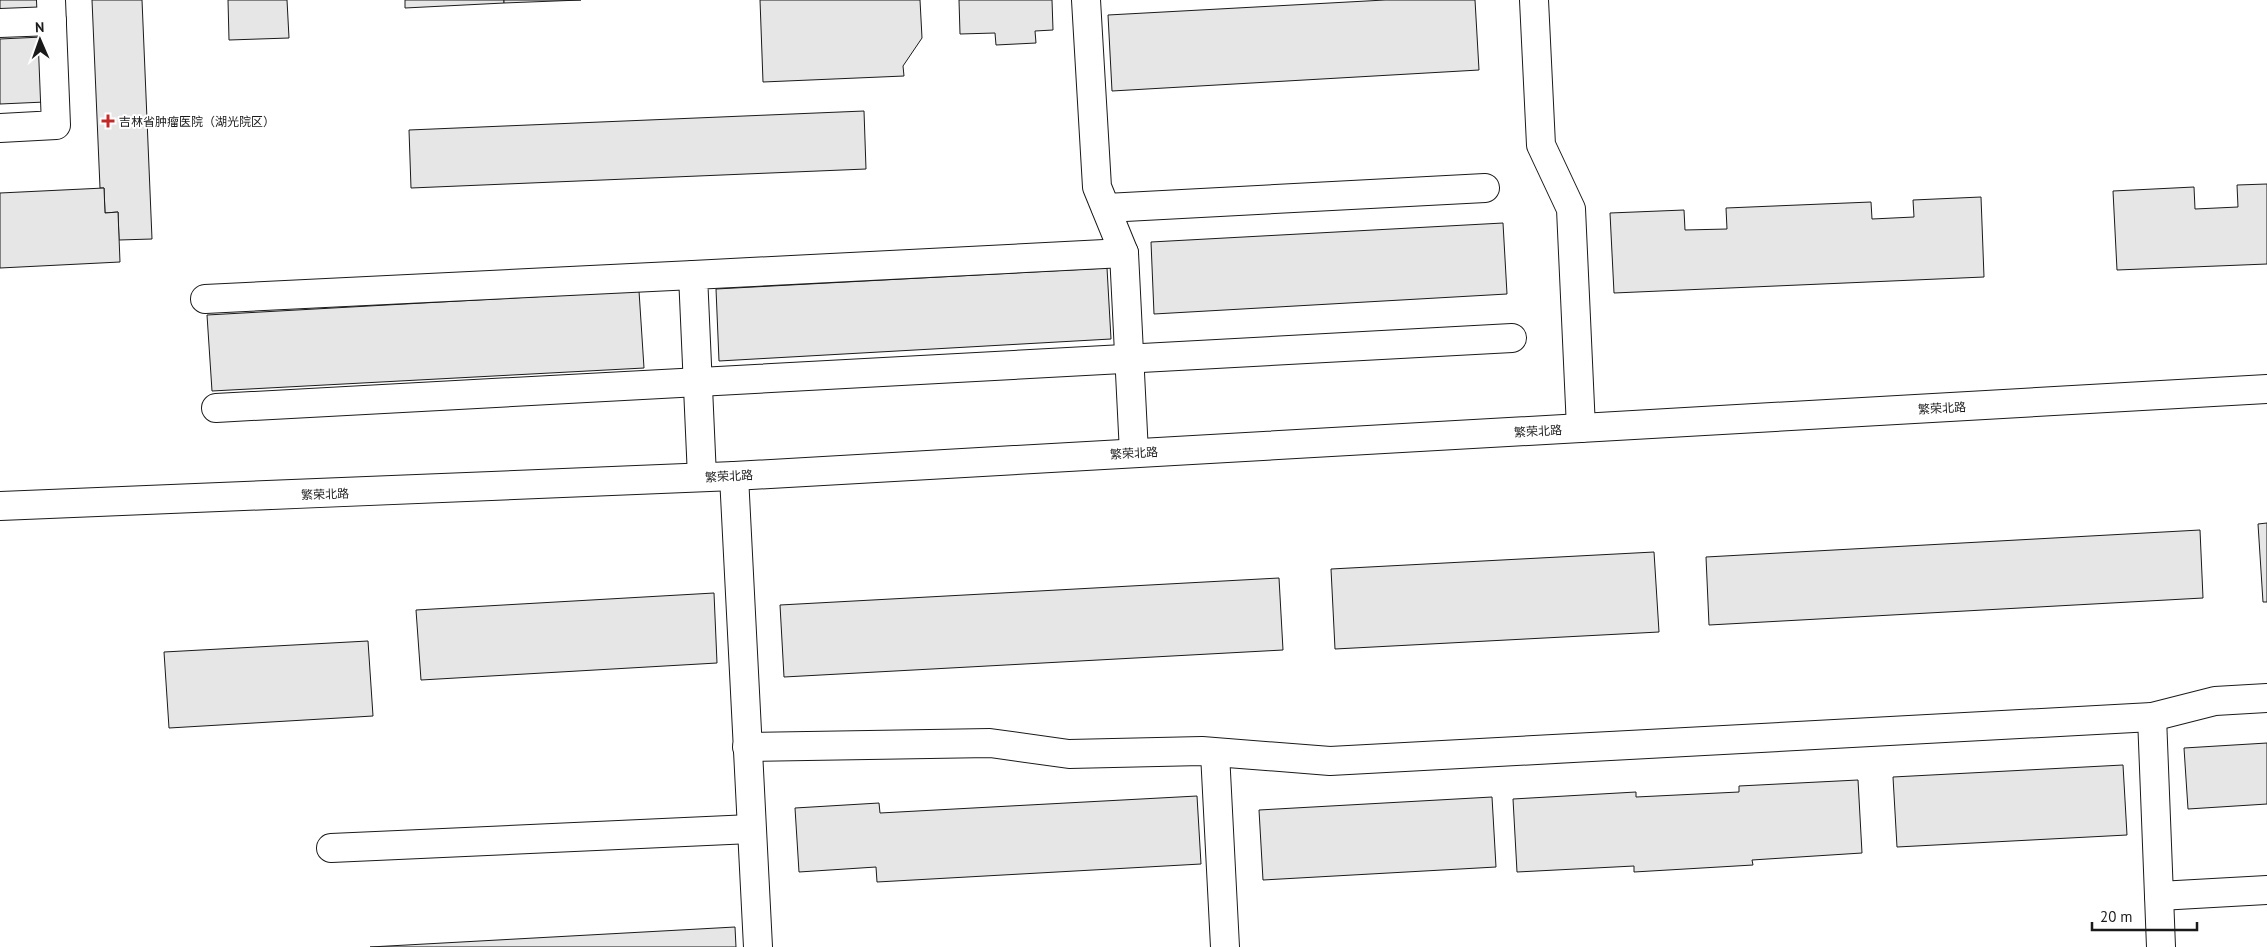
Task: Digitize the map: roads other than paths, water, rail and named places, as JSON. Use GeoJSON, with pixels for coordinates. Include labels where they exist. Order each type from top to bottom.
{"type":"FeatureCollection","features":[{"type":"Feature","properties":{"kind":"street"},"geometry":{"type":"LineString","coordinates":[[1086,0],[1097,187],[1124,253],[1134,454]]}},
{"type":"Feature","properties":{"kind":"street"},"geometry":{"type":"LineString","coordinates":[[1534,0],[1541,145],[1571,210],[1581,428]]}},
{"type":"Feature","properties":{"kind":"street"},"geometry":{"type":"LineString","coordinates":[[0,23],[52,11],[56,125],[0,128]]}},
{"type":"Feature","properties":{"kind":"street"},"geometry":{"type":"LineString","coordinates":[[1106,208],[1485,188]]}},
{"type":"Feature","properties":{"kind":"street"},"geometry":{"type":"LineString","coordinates":[[205,299],[1124,253]]}},
{"type":"Feature","properties":{"kind":"street"},"geometry":{"type":"LineString","coordinates":[[693,275],[702,477]]}},
{"type":"Feature","properties":{"kind":"street"},"geometry":{"type":"LineString","coordinates":[[216,408],[1512,338]]}},
{"type":"Feature","properties":{"kind":"street","name":"繁荣北路"},"geometry":{"type":"LineString","coordinates":[[0,506],[734,476],[2267,389]]}},
{"type":"Feature","properties":{"kind":"street"},"geometry":{"type":"LineString","coordinates":[[734,476],[758,947]]}},
{"type":"Feature","properties":{"kind":"street"},"geometry":{"type":"LineString","coordinates":[[747,747],[990,743],[1069,754],[1215,752],[1330,761],[2152,717],[2215,701],[2267,698]]}},
{"type":"Feature","properties":{"kind":"street"},"geometry":{"type":"LineString","coordinates":[[2152,717],[2161,947]]}},
{"type":"Feature","properties":{"kind":"street"},"geometry":{"type":"LineString","coordinates":[[1215,752],[1225,947]]}},
{"type":"Feature","properties":{"kind":"street"},"geometry":{"type":"LineString","coordinates":[[331,848],[751,829]]}},
{"type":"Feature","properties":{"kind":"street"},"geometry":{"type":"LineString","coordinates":[[2159,896],[2267,890]]}},
{"type":"Feature","properties":{"kind":"place","name":"吉林省肿瘤医院（湖光院区）"},"geometry":{"type":"Point","coordinates":[108,121]}}]}
